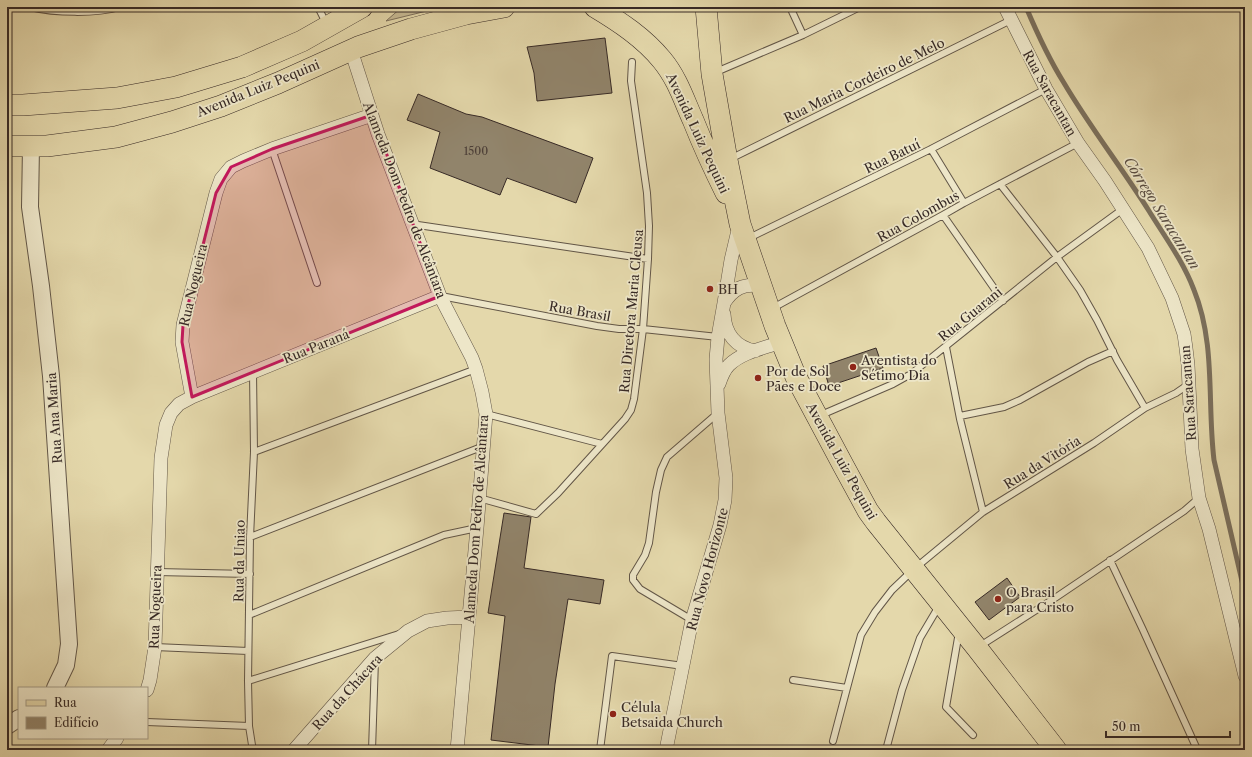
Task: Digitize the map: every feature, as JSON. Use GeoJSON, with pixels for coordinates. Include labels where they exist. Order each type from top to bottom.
{"type":"FeatureCollection","features":[{"type":"Feature","properties":{"kind":"main road","name":"Avenida Luiz Pequini"},"geometry":{"type":"LineString","coordinates":[[7,105],[117,98],[176,87],[242,67],[302,40],[362,7]]}},
{"type":"Feature","properties":{"kind":"main road","name":"Avenida Luiz Pequini"},"geometry":{"type":"LineString","coordinates":[[7,146],[66,144],[116,137],[172,122],[221,106],[351,50],[411,29],[466,14],[504,7]]}},
{"type":"Feature","properties":{"kind":"main road","name":"Avenida Luiz Pequini"},"geometry":{"type":"LineString","coordinates":[[595,7],[625,25],[642,39],[663,61],[678,84],[711,164],[741,227],[769,310],[796,377],[868,511],[1056,750]]}},
{"type":"Feature","properties":{"kind":"main road","name":"Avenida Luiz Pequini"},"geometry":{"type":"LineString","coordinates":[[706,7],[712,74],[727,160],[741,227]]}},
{"type":"Feature","properties":{"kind":"main road"},"geometry":{"type":"LineString","coordinates":[[710,53],[716,25],[722,7]]}},
{"type":"Feature","properties":{"kind":"street","name":"Rua Saracantan"},"geometry":{"type":"LineString","coordinates":[[1005,7],[1046,89],[1078,143],[1148,248],[1172,298],[1184,334],[1188,365],[1192,449],[1199,498],[1211,535],[1245,676]]}},
{"type":"Feature","properties":{"kind":"street","name":"Alameda Dom Pedro de Alcântara"},"geometry":{"type":"LineString","coordinates":[[351,50],[372,115],[412,225],[440,296],[472,358],[482,392],[486,414],[458,750]]}},
{"type":"Feature","properties":{"kind":"street","name":"Rua Nogueira"},"geometry":{"type":"LineString","coordinates":[[148,687],[155,647],[156,572],[161,458],[166,425],[172,413],[179,404],[192,396],[182,342],[183,324],[216,192],[221,179],[231,167],[243,160],[372,115]]}},
{"type":"Feature","properties":{"kind":"street","name":"Rua Ana Maria"},"geometry":{"type":"LineString","coordinates":[[31,146],[30,207],[51,376],[68,644],[66,665],[55,687]]}},
{"type":"Feature","properties":{"kind":"street","name":"Rua Novo Horizonte"},"geometry":{"type":"LineString","coordinates":[[666,750],[692,620],[720,525],[725,500],[726,478],[718,413],[716,359],[718,336],[731,260],[741,227]]}},
{"type":"Feature","properties":{"kind":"street"},"geometry":{"type":"LineString","coordinates":[[755,351],[749,350],[738,344],[730,335],[724,318],[724,303],[729,295],[737,289],[750,285],[761,286]]}},
{"type":"Feature","properties":{"kind":"street","name":"Rua Paraná"},"geometry":{"type":"LineString","coordinates":[[192,396],[440,296]]}},
{"type":"Feature","properties":{"kind":"street","name":"Rua Novo Horizonte"},"geometry":{"type":"LineString","coordinates":[[718,386],[730,364],[739,357],[781,342]]}},
{"type":"Feature","properties":{"kind":"street","name":"Rua da Chácara"},"geometry":{"type":"LineString","coordinates":[[294,750],[375,658],[408,631],[427,621],[469,617]]}},
{"type":"Feature","properties":{"kind":"street"},"geometry":{"type":"LineString","coordinates":[[7,726],[18,719]]}},
{"type":"Feature","properties":{"kind":"street"},"geometry":{"type":"LineString","coordinates":[[108,750],[116,739]]}},
{"type":"Feature","properties":{"kind":"lane"},"geometry":{"type":"LineString","coordinates":[[30,7],[55,10],[98,11],[120,7]]}},
{"type":"Feature","properties":{"kind":"lane"},"geometry":{"type":"LineString","coordinates":[[318,7],[328,26]]}},
{"type":"Feature","properties":{"kind":"lane"},"geometry":{"type":"LineString","coordinates":[[790,7],[803,35]]}},
{"type":"Feature","properties":{"kind":"lane"},"geometry":{"type":"LineString","coordinates":[[712,74],[803,35],[860,7]]}},
{"type":"Feature","properties":{"kind":"lane","name":"Rua Maria Cordeiro de Melo"},"geometry":{"type":"LineString","coordinates":[[727,160],[1011,20]]}},
{"type":"Feature","properties":{"kind":"lane","name":"Rua Diretora Maria Cleusa"},"geometry":{"type":"LineString","coordinates":[[479,498],[536,514],[558,493],[625,419],[631,410],[634,399],[643,329],[649,226],[647,193],[631,81],[632,62]]}},
{"type":"Feature","properties":{"kind":"lane","name":"Rua Batuí"},"geometry":{"type":"LineString","coordinates":[[741,227],[932,149],[1046,89]]}},
{"type":"Feature","properties":{"kind":"lane","name":"Rua Colombus"},"geometry":{"type":"LineString","coordinates":[[769,310],[964,203],[1078,143]]}},
{"type":"Feature","properties":{"kind":"lane"},"geometry":{"type":"LineString","coordinates":[[272,149],[317,283]]}},
{"type":"Feature","properties":{"kind":"lane"},"geometry":{"type":"LineString","coordinates":[[932,149],[964,203]]}},
{"type":"Feature","properties":{"kind":"lane"},"geometry":{"type":"LineString","coordinates":[[1000,184],[1058,257],[1090,308],[1145,408]]}},
{"type":"Feature","properties":{"kind":"lane","name":"Rua Guarani"},"geometry":{"type":"LineString","coordinates":[[818,416],[893,384],[911,374],[1058,257],[1123,209]]}},
{"type":"Feature","properties":{"kind":"lane"},"geometry":{"type":"LineString","coordinates":[[943,215],[1004,301]]}},
{"type":"Feature","properties":{"kind":"lane"},"geometry":{"type":"LineString","coordinates":[[412,225],[648,259]]}},
{"type":"Feature","properties":{"kind":"lane","name":"Rua Brasil"},"geometry":{"type":"LineString","coordinates":[[440,296],[597,326],[718,336]]}},
{"type":"Feature","properties":{"kind":"lane"},"geometry":{"type":"LineString","coordinates":[[946,347],[960,416],[983,512]]}},
{"type":"Feature","properties":{"kind":"lane"},"geometry":{"type":"LineString","coordinates":[[960,416],[1004,407],[1020,400],[1088,362],[1113,351]]}},
{"type":"Feature","properties":{"kind":"lane"},"geometry":{"type":"LineString","coordinates":[[254,452],[476,369]]}},
{"type":"Feature","properties":{"kind":"lane","name":"Rua da Uniao"},"geometry":{"type":"LineString","coordinates":[[253,372],[254,452],[250,537],[248,681],[249,726],[254,750]]}},
{"type":"Feature","properties":{"kind":"lane","name":"Rua da Vitória"},"geometry":{"type":"LineString","coordinates":[[833,741],[861,636],[892,590],[914,569],[983,512],[1094,443],[1145,408],[1176,393],[1189,384]]}},
{"type":"Feature","properties":{"kind":"lane"},"geometry":{"type":"LineString","coordinates":[[692,620],[640,589],[635,585],[633,575],[635,569],[645,555],[649,543],[656,492],[661,470],[666,457],[718,413]]}},
{"type":"Feature","properties":{"kind":"lane"},"geometry":{"type":"LineString","coordinates":[[486,414],[602,444]]}},
{"type":"Feature","properties":{"kind":"lane"},"geometry":{"type":"LineString","coordinates":[[250,537],[484,446]]}},
{"type":"Feature","properties":{"kind":"lane"},"geometry":{"type":"LineString","coordinates":[[977,648],[1054,598],[1184,510],[1199,498]]}},
{"type":"Feature","properties":{"kind":"lane"},"geometry":{"type":"LineString","coordinates":[[249,615],[444,535],[477,528]]}},
{"type":"Feature","properties":{"kind":"lane"},"geometry":{"type":"LineString","coordinates":[[1110,560],[1144,630],[1196,748]]}},
{"type":"Feature","properties":{"kind":"lane"},"geometry":{"type":"LineString","coordinates":[[156,572],[250,574]]}},
{"type":"Feature","properties":{"kind":"lane"},"geometry":{"type":"LineString","coordinates":[[886,750],[902,690],[920,638],[940,603]]}},
{"type":"Feature","properties":{"kind":"lane"},"geometry":{"type":"LineString","coordinates":[[960,627],[946,707],[973,735]]}},
{"type":"Feature","properties":{"kind":"lane"},"geometry":{"type":"LineString","coordinates":[[248,681],[408,631]]}},
{"type":"Feature","properties":{"kind":"lane"},"geometry":{"type":"LineString","coordinates":[[155,647],[248,651]]}},
{"type":"Feature","properties":{"kind":"lane"},"geometry":{"type":"LineString","coordinates":[[600,750],[612,656],[683,666]]}},
{"type":"Feature","properties":{"kind":"lane"},"geometry":{"type":"LineString","coordinates":[[372,750],[375,658]]}},
{"type":"Feature","properties":{"kind":"lane"},"geometry":{"type":"LineString","coordinates":[[793,680],[847,688]]}},
{"type":"Feature","properties":{"kind":"lane"},"geometry":{"type":"LineString","coordinates":[[148,722],[249,726]]}},
{"type":"Feature","properties":{"kind":"highlighted area"},"geometry":{"type":"Polygon","coordinates":[[[372,115],[440,296],[192,397],[182,342],[183,325],[216,193],[231,167],[272,149],[372,115]]]}},
{"type":"Feature","properties":{"kind":"shaded area"},"geometry":{"type":"Polygon","coordinates":[[[402,7],[443,7],[386,21],[402,7]]]}},
{"type":"Feature","properties":{"kind":"building"},"geometry":{"type":"Polygon","coordinates":[[[605,38],[612,93],[537,101],[534,73],[527,47],[605,38]]]}},
{"type":"Feature","properties":{"kind":"building"},"geometry":{"type":"Polygon","coordinates":[[[418,94],[466,114],[482,117],[593,158],[576,203],[507,178],[500,195],[430,168],[440,132],[407,120],[418,94]]]}},
{"type":"Feature","properties":{"kind":"building","name":"Aventista do Sétimo Dia"},"geometry":{"type":"Polygon","coordinates":[[[876,348],[883,368],[829,386],[823,366],[876,348]]]}},
{"type":"Feature","properties":{"kind":"building"},"geometry":{"type":"Polygon","coordinates":[[[504,513],[531,517],[524,568],[604,580],[600,604],[568,599],[555,684],[548,747],[491,740],[505,616],[488,613],[504,513]]]}},
{"type":"Feature","properties":{"kind":"building","name":"O Brasil para Cristo"},"geometry":{"type":"Polygon","coordinates":[[[1007,578],[1020,597],[989,620],[975,602],[1007,578]]]}},
{"type":"Feature","properties":{"kind":"waterway","name":"Córrego Saracantan"},"geometry":{"type":"LineString","coordinates":[[1026,7],[1044,46],[1084,116],[1139,195],[1190,279],[1201,310],[1208,352],[1214,460],[1245,594]]}},
{"type":"Feature","properties":{"kind":"place","name":"BH"},"geometry":{"type":"Point","coordinates":[710,289]}},
{"type":"Feature","properties":{"kind":"place","name":"Aventista do Sétimo Dia"},"geometry":{"type":"Point","coordinates":[853,367]}},
{"type":"Feature","properties":{"kind":"place","name":"Por de Sol Pães e Doce"},"geometry":{"type":"Point","coordinates":[758,378]}},
{"type":"Feature","properties":{"kind":"place","name":"O Brasil para Cristo"},"geometry":{"type":"Point","coordinates":[998,599]}},
{"type":"Feature","properties":{"kind":"place","name":"Célula Betsaida Church"},"geometry":{"type":"Point","coordinates":[613,714]}}]}
